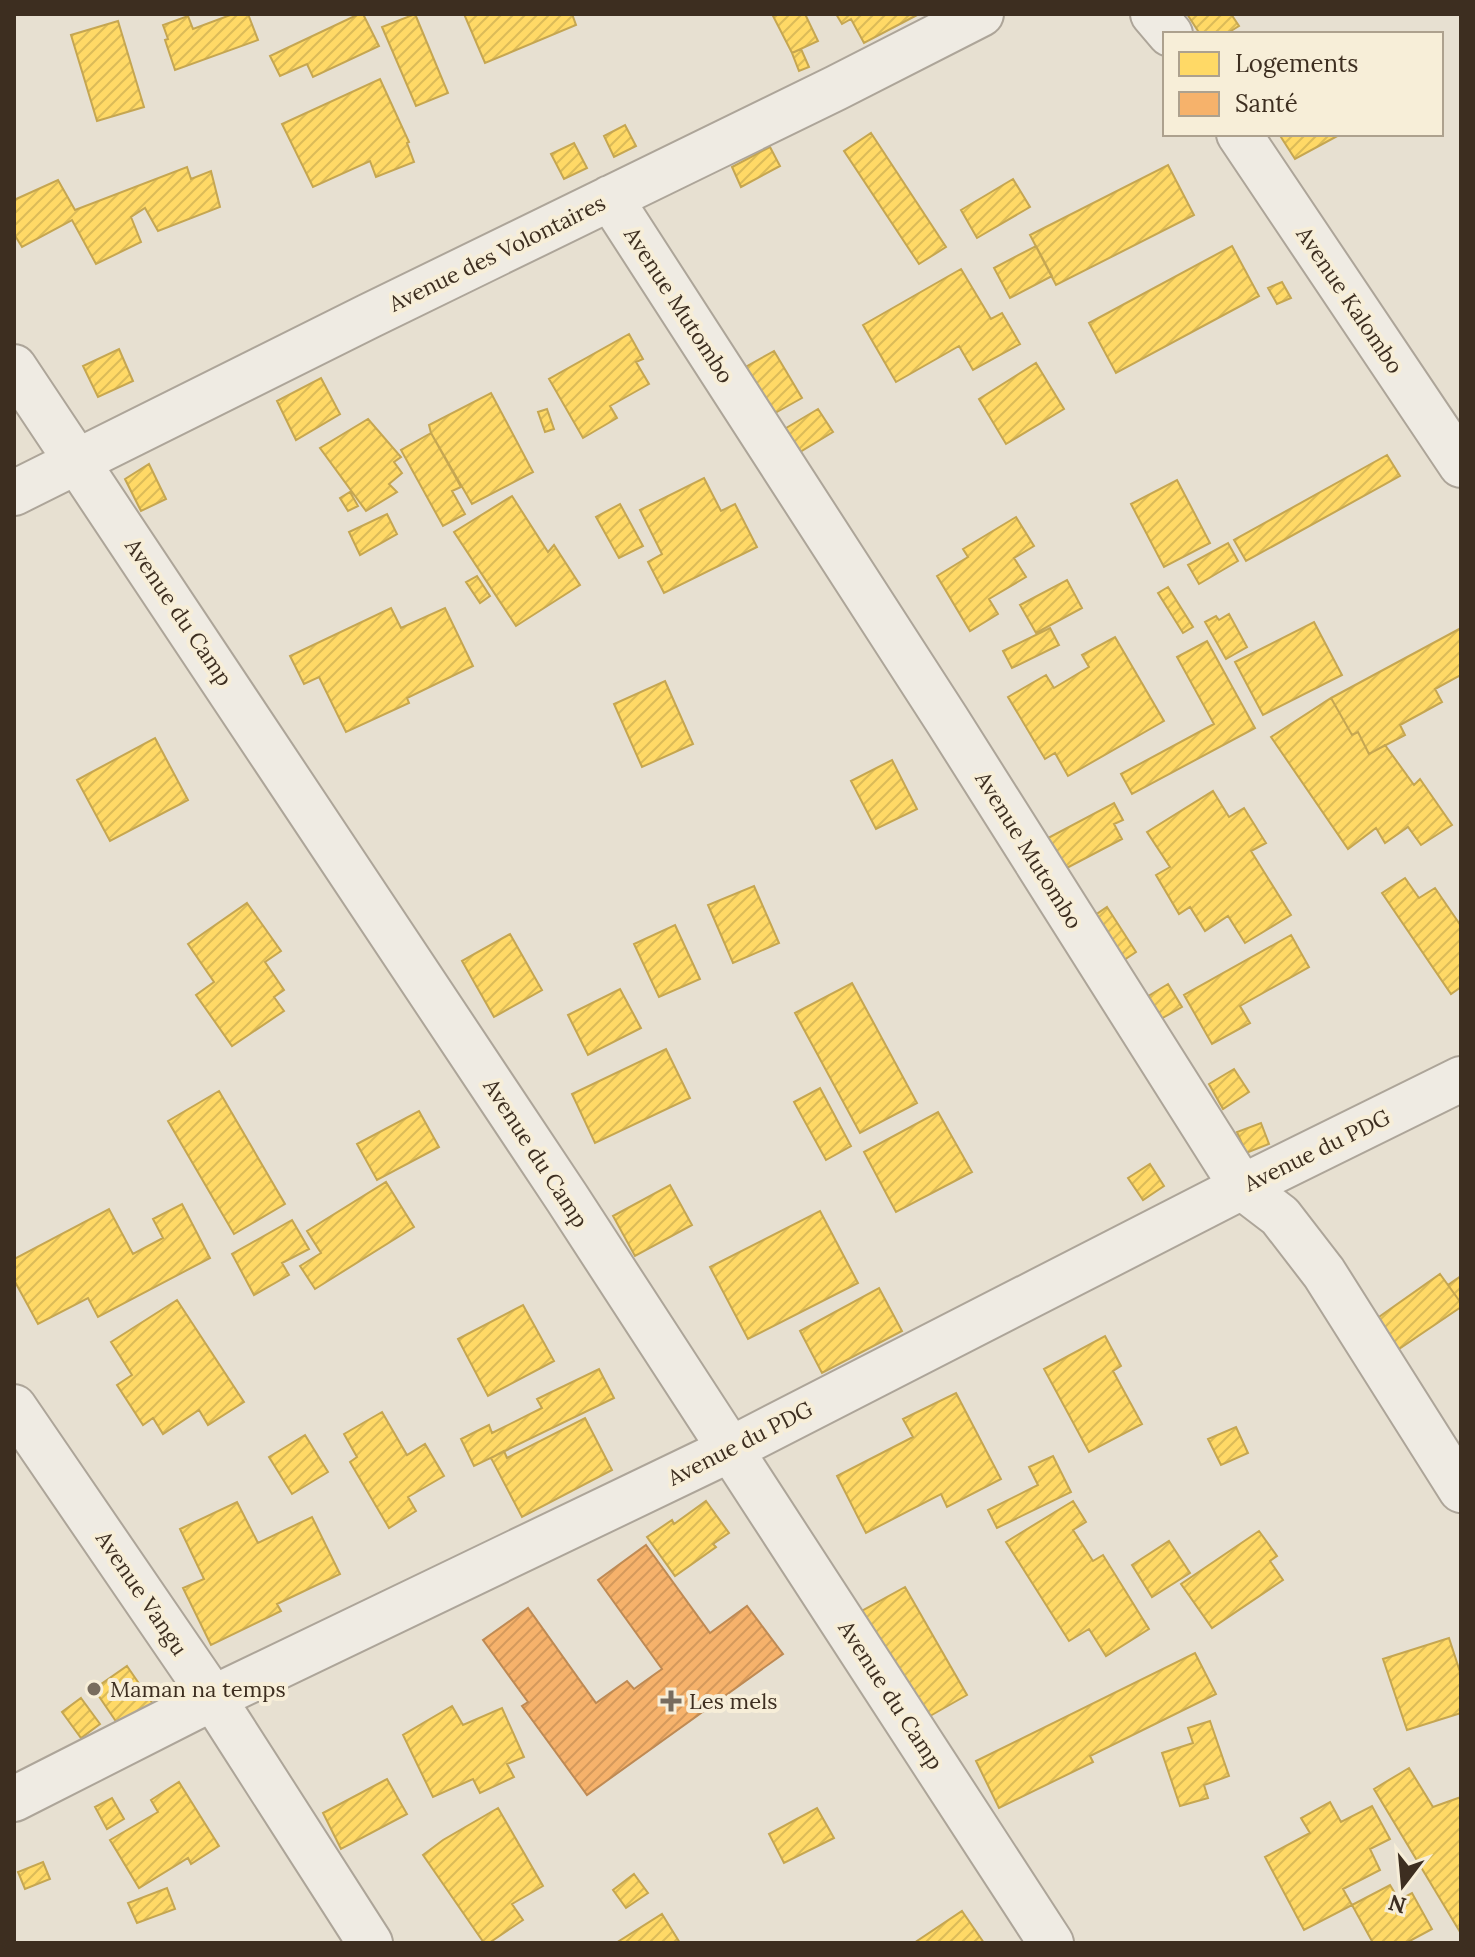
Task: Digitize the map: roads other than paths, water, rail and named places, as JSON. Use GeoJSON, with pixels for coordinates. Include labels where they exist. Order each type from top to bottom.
{"type":"FeatureCollection","features":[{"type":"Feature","properties":{"kind":"street","name":"Avenue des Volontaires"},"geometry":{"type":"LineString","coordinates":[[14,493],[981,14]]}},
{"type":"Feature","properties":{"kind":"street"},"geometry":{"type":"LineString","coordinates":[[1153,14],[1168,32]]}},
{"type":"Feature","properties":{"kind":"street","name":"Avenue Kalombo"},"geometry":{"type":"LineString","coordinates":[[1240,136],[1461,465]]}},
{"type":"Feature","properties":{"kind":"street","name":"Avenue Mutombo"},"geometry":{"type":"LineString","coordinates":[[610,198],[947,720],[1242,1187],[1280,1216],[1324,1273],[1461,1490]]}},
{"type":"Feature","properties":{"kind":"street","name":"Avenue du Camp"},"geometry":{"type":"LineString","coordinates":[[14,367],[558,1185],[1051,1943]]}},
{"type":"Feature","properties":{"kind":"street","name":"Avenue du PDG"},"geometry":{"type":"LineString","coordinates":[[14,1799],[213,1698],[729,1450],[1242,1187],[1461,1079]]}},
{"type":"Feature","properties":{"kind":"street","name":"Avenue Vangu"},"geometry":{"type":"LineString","coordinates":[[14,1407],[213,1698],[370,1943]]}},
{"type":"Feature","properties":{"kind":"place","name":"Maman na temps"},"geometry":{"type":"Point","coordinates":[94,1689]}},
{"type":"Feature","properties":{"kind":"place","name":"Les mels"},"geometry":{"type":"Point","coordinates":[671,1701]}}]}
